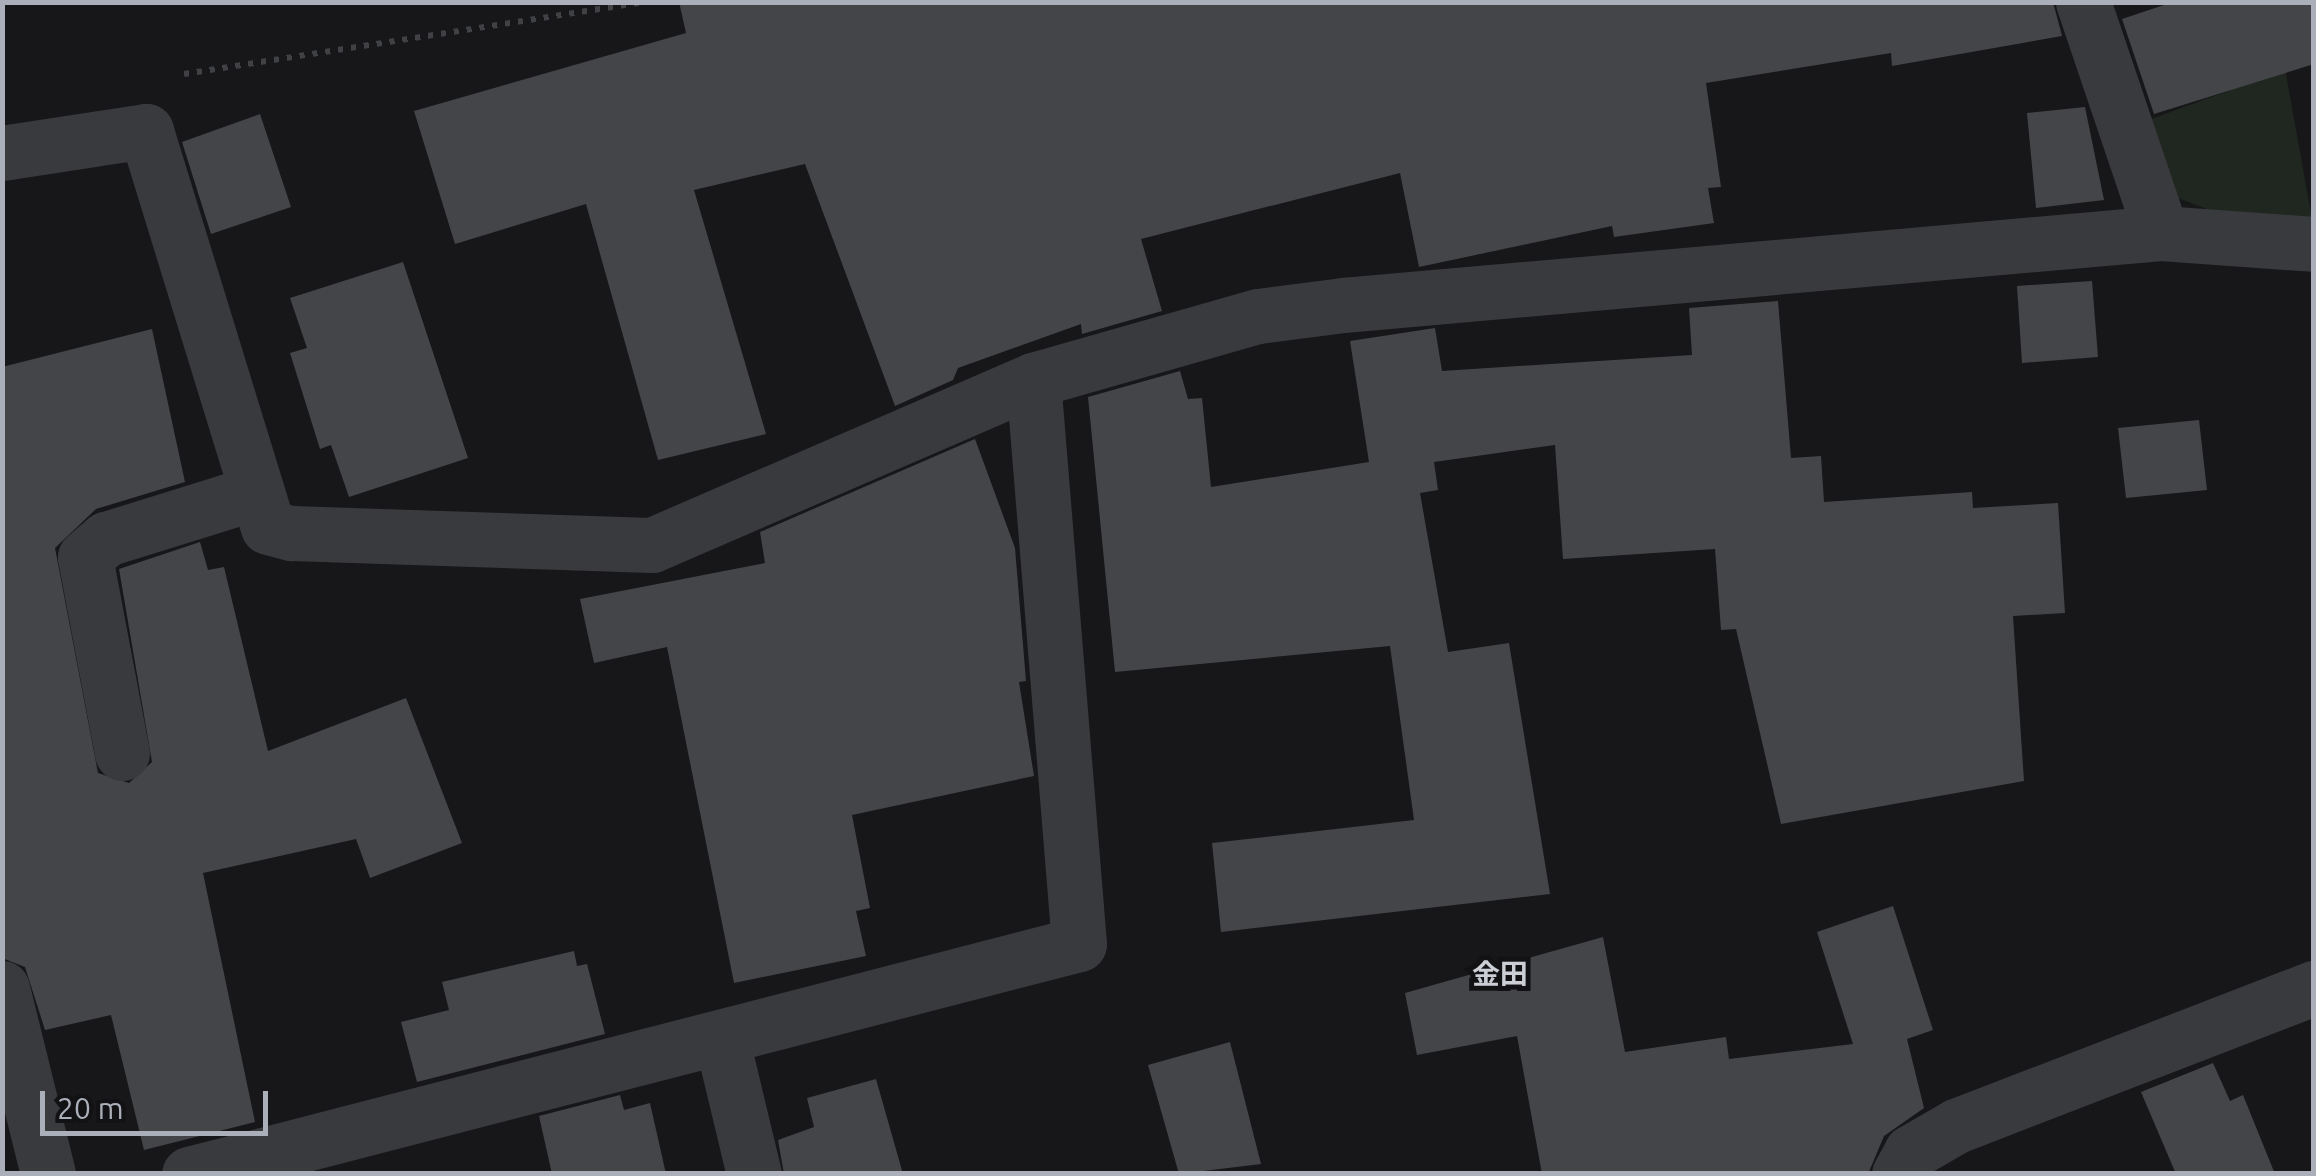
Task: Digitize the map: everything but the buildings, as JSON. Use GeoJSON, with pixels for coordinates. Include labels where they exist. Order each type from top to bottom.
{"type":"FeatureCollection","features":[{"type":"Feature","properties":{"kind":"street"},"geometry":{"type":"LineString","coordinates":[[2082,2],[2161,232]]}},
{"type":"Feature","properties":{"kind":"street"},"geometry":{"type":"LineString","coordinates":[[2,153],[146,131],[268,527],[291,533],[652,545],[1033,380],[1258,316],[1342,304],[2161,232],[2313,247]]}},
{"type":"Feature","properties":{"kind":"street"},"geometry":{"type":"LineString","coordinates":[[190,1173],[722,1041],[1078,944],[1033,380]]}},
{"type":"Feature","properties":{"kind":"street"},"geometry":{"type":"LineString","coordinates":[[122,754],[85,557],[106,539],[257,492]]}},
{"type":"Feature","properties":{"kind":"street"},"geometry":{"type":"LineString","coordinates":[[2,988],[48,1174]]}},
{"type":"Feature","properties":{"kind":"street"},"geometry":{"type":"LineString","coordinates":[[1899,1174],[1911,1152],[1956,1126],[2314,988]]}},
{"type":"Feature","properties":{"kind":"street"},"geometry":{"type":"LineString","coordinates":[[722,1041],[754,1174]]}},
{"type":"Feature","properties":{"kind":"path"},"geometry":{"type":"LineString","coordinates":[[161,79],[287,52],[642,2]]}},
{"type":"Feature","properties":{"kind":"shaded area"},"geometry":{"type":"Polygon","coordinates":[[[2280,41],[2313,224],[2207,209],[2170,195],[2146,121],[2228,91],[2280,41]]]}},
{"type":"Feature","properties":{"kind":"district","name":"金田"},"geometry":{"type":"Point","coordinates":[1500,974]}}]}
